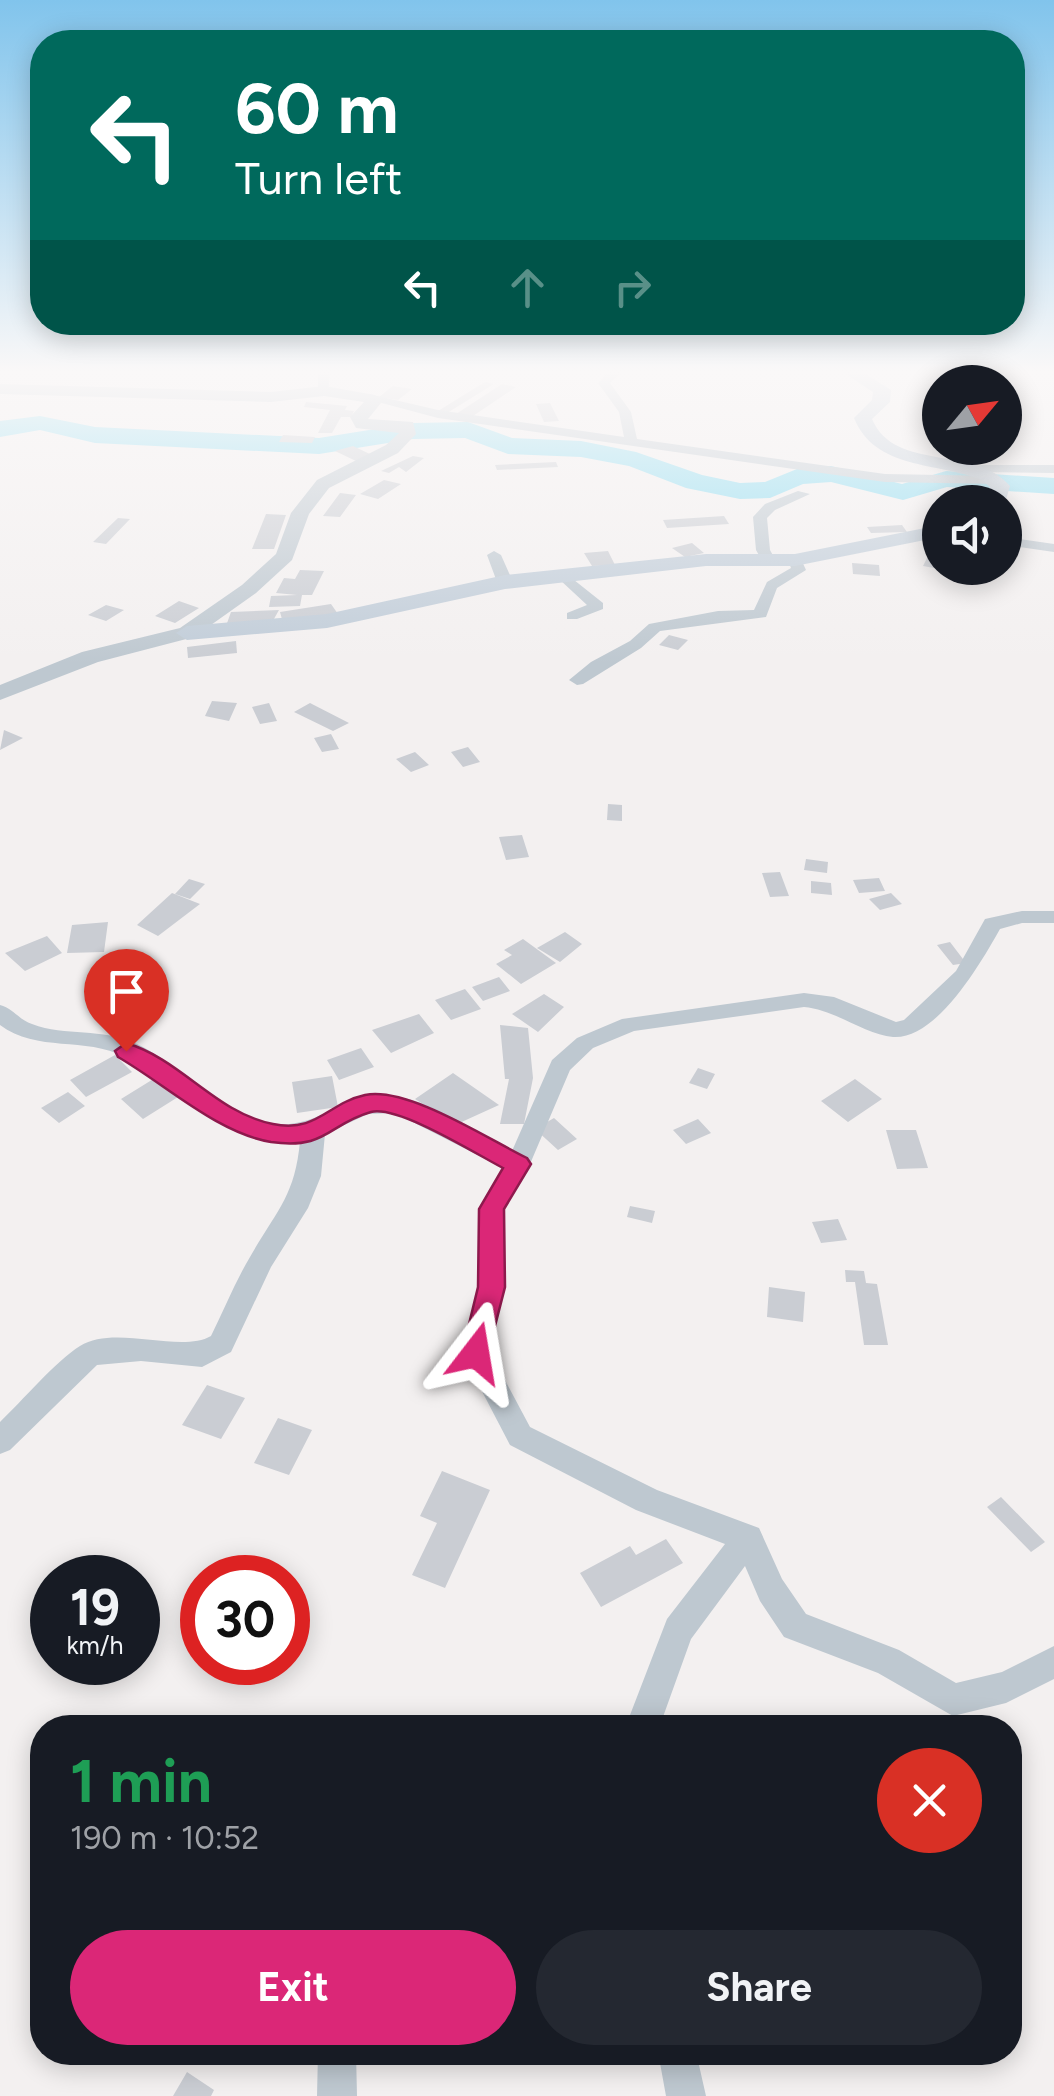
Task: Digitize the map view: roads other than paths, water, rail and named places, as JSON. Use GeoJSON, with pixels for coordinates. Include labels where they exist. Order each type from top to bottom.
{"type":"FeatureCollection","features":[{"type":"Feature","properties":{"kind":"main road"},"geometry":{"type":"LineString","coordinates":[[948,469],[994,484]]}},
{"type":"Feature","properties":{"kind":"main road"},"geometry":{"type":"LineString","coordinates":[[187,632],[327,621],[505,582],[706,560],[794,560],[922,535]]}},
{"type":"Feature","properties":{"kind":"street"},"geometry":{"type":"LineString","coordinates":[[0,693],[90,656],[187,632],[249,589],[285,556],[300,513],[322,484],[352,469]]}},
{"type":"Feature","properties":{"kind":"street"},"geometry":{"type":"LineString","coordinates":[[821,469],[886,478],[994,484],[1054,470]]}},
{"type":"Feature","properties":{"kind":"street"},"geometry":{"type":"LineString","coordinates":[[769,561],[763,550],[760,517],[770,508],[802,494]]}},
{"type":"Feature","properties":{"kind":"street"},"geometry":{"type":"LineString","coordinates":[[1022,543],[1054,548]]}},
{"type":"Feature","properties":{"kind":"street"},"geometry":{"type":"LineString","coordinates":[[494,555],[505,582]]}},
{"type":"Feature","properties":{"kind":"street"},"geometry":{"type":"LineString","coordinates":[[577,680],[596,663],[640,646],[655,627],[718,616],[761,614],[770,582],[799,570],[794,560]]}},
{"type":"Feature","properties":{"kind":"street"},"geometry":{"type":"LineString","coordinates":[[564,576],[598,606],[572,616]]}},
{"type":"Feature","properties":{"kind":"street"},"geometry":{"type":"LineString","coordinates":[[1054,917],[992,924],[964,975],[912,1025],[895,1030],[826,1002],[804,1000],[630,1024],[585,1043],[560,1066],[518,1164],[491,1209],[492,1287],[476,1353],[520,1436],[647,1500],[748,1538],[771,1590],[795,1626],[888,1661],[953,1700],[1006,1687],[1054,1662]]}},
{"type":"Feature","properties":{"kind":"street"},"geometry":{"type":"LineString","coordinates":[[0,1012],[14,1024],[46,1036],[108,1041],[227,1116],[270,1133],[314,1134],[368,1103],[398,1105],[518,1164]]}},
{"type":"Feature","properties":{"kind":"street"},"geometry":{"type":"LineString","coordinates":[[0,1441],[90,1354],[141,1349],[202,1355],[221,1344],[260,1262],[295,1208],[310,1176],[314,1134]]}},
{"type":"Feature","properties":{"kind":"street"},"geometry":{"type":"LineString","coordinates":[[647,1715],[678,1630],[748,1538]]}},
{"type":"Feature","properties":{"kind":"street"},"geometry":{"type":"LineString","coordinates":[[337,2065],[338,2096]]}},
{"type":"Feature","properties":{"kind":"street"},"geometry":{"type":"LineString","coordinates":[[680,2065],[686,2096]]}},
{"type":"Feature","properties":{"kind":"waterway"},"geometry":{"type":"LineString","coordinates":[[660,469],[695,482],[740,491],[770,490],[797,477],[831,474],[903,492],[946,479],[1054,486]]}}]}
